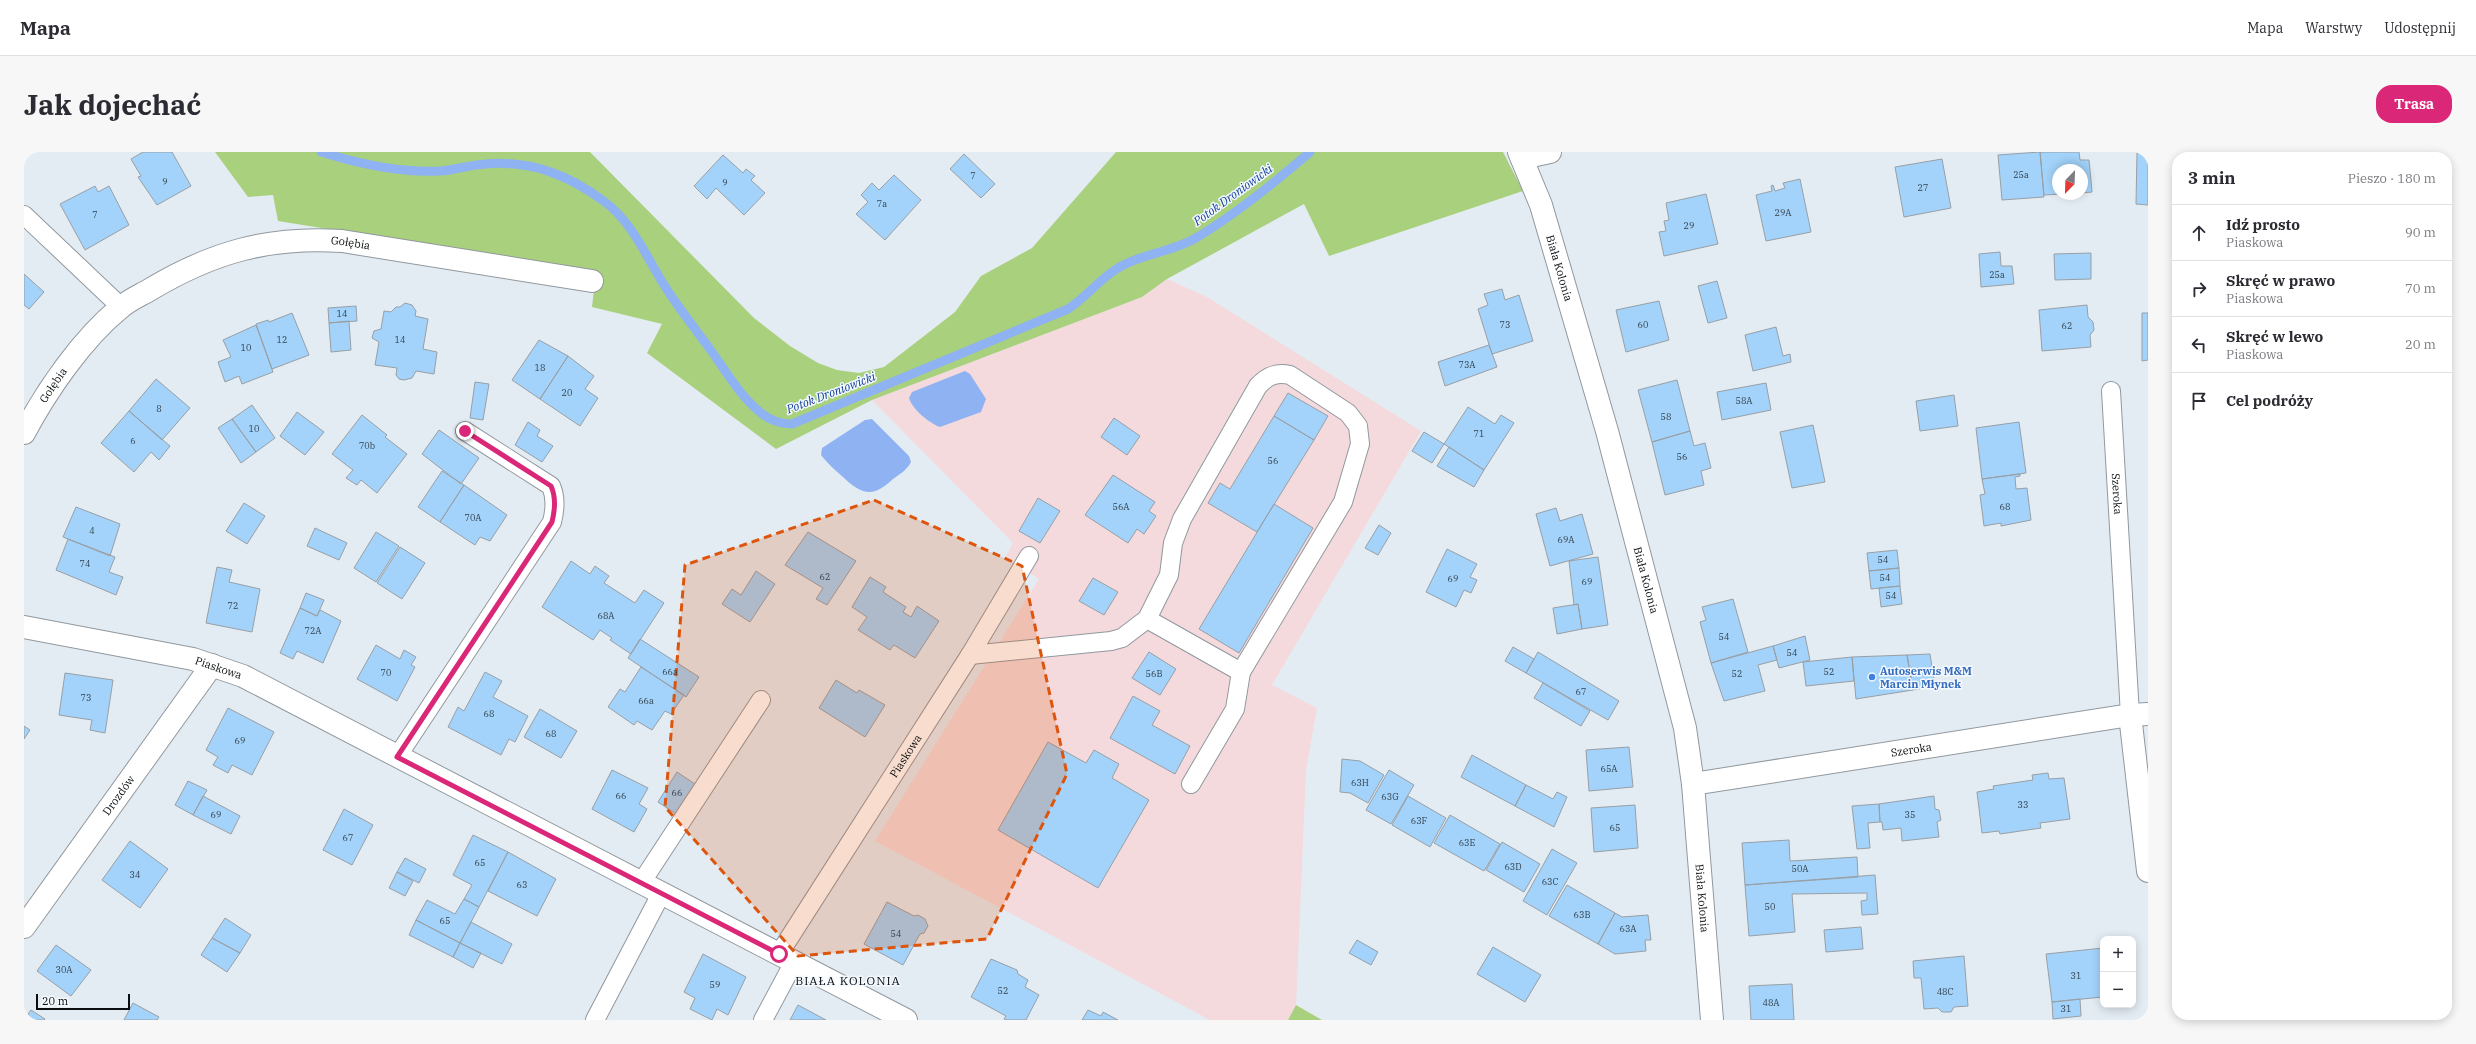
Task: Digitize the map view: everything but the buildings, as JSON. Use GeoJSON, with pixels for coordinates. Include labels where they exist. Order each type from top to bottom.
{"type":"FeatureCollection","features":[{"type":"Feature","properties":{"kind":"street"},"geometry":{"type":"LineString","coordinates":[[1520,155],[1550,152]]}},
{"type":"Feature","properties":{"kind":"street","name":"Biała Kolonia"},"geometry":{"type":"LineString","coordinates":[[1520,155],[1541,205],[1609,438],[1677,696],[1693,784],[1712,1020]]}},
{"type":"Feature","properties":{"kind":"street","name":"Gołębia"},"geometry":{"type":"LineString","coordinates":[[24,433],[75,357],[98,329],[121,307],[179,272],[221,255],[266,243],[307,239],[342,241],[592,280]]}},
{"type":"Feature","properties":{"kind":"street","name":"Piaskowa"},"geometry":{"type":"LineString","coordinates":[[24,627],[173,654],[212,664],[244,676],[397,757],[906,1020]]}},
{"type":"Feature","properties":{"kind":"street","name":"Drozdów"},"geometry":{"type":"LineString","coordinates":[[24,926],[212,664]]}},
{"type":"Feature","properties":{"kind":"street"},"geometry":{"type":"LineString","coordinates":[[2139,715],[2148,871]]}},
{"type":"Feature","properties":{"kind":"street","name":"Szeroka"},"geometry":{"type":"LineString","coordinates":[[1693,784],[2139,715]]}},
{"type":"Feature","properties":{"kind":"lane"},"geometry":{"type":"LineString","coordinates":[[24,215],[121,307]]}},
{"type":"Feature","properties":{"kind":"lane"},"geometry":{"type":"LineString","coordinates":[[970,655],[1111,641],[1122,638],[1147,619],[1169,575],[1173,543],[1182,519],[1258,386],[1268,377],[1283,374],[1290,375],[1348,413],[1358,426],[1360,444],[1343,502],[1241,672],[1235,709],[1192,784]]}},
{"type":"Feature","properties":{"kind":"lane","name":"Szeroka"},"geometry":{"type":"LineString","coordinates":[[2111,392],[2139,715]]}},
{"type":"Feature","properties":{"kind":"lane"},"geometry":{"type":"LineString","coordinates":[[397,757],[552,522],[554,513],[554,493],[551,486],[465,431]]}},
{"type":"Feature","properties":{"kind":"lane","name":"Piaskowa"},"geometry":{"type":"LineString","coordinates":[[786,958],[1029,556]]}},
{"type":"Feature","properties":{"kind":"lane"},"geometry":{"type":"LineString","coordinates":[[1147,619],[1241,672]]}},
{"type":"Feature","properties":{"kind":"lane"},"geometry":{"type":"LineString","coordinates":[[641,883],[761,700]]}},
{"type":"Feature","properties":{"kind":"lane"},"geometry":{"type":"LineString","coordinates":[[595,1020],[661,894]]}},
{"type":"Feature","properties":{"kind":"lane"},"geometry":{"type":"LineString","coordinates":[[763,1020],[786,958]]}},
{"type":"Feature","properties":{"kind":"highlighted area"},"geometry":{"type":"Polygon","coordinates":[[[874,500],[1022,566],[1067,774],[987,939],[798,956],[665,807],[685,565],[874,500]]]}},
{"type":"Feature","properties":{"kind":"shaded area"},"geometry":{"type":"Polygon","coordinates":[[[1167,279],[1207,297],[1421,431],[1272,685],[1317,708],[1306,770],[1296,1005],[1288,1020],[1210,1020],[875,841],[1039,579],[1005,558],[1013,543],[872,400],[1142,297],[1167,279]]]}},
{"type":"Feature","properties":{"kind":"green space"},"geometry":{"type":"Polygon","coordinates":[[[215,152],[590,152],[754,318],[790,346],[818,363],[837,370],[859,373],[884,367],[955,312],[981,276],[1032,248],[1116,152],[1503,152],[1523,191],[1329,256],[1304,204],[1167,279],[1142,297],[872,400],[776,449],[647,353],[662,324],[592,307],[596,272],[278,221],[273,195],[248,197],[215,152]]]}},
{"type":"Feature","properties":{"kind":"green space"},"geometry":{"type":"Polygon","coordinates":[[[1296,1005],[1322,1020],[1288,1020],[1296,1005]]]}},
{"type":"Feature","properties":{"kind":"water"},"geometry":{"type":"Polygon","coordinates":[[[965,371],[970,374],[986,399],[981,412],[940,427],[931,422],[914,407],[909,398],[912,392],[965,371]]]}},
{"type":"Feature","properties":{"kind":"water"},"geometry":{"type":"Polygon","coordinates":[[[872,419],[909,456],[911,462],[901,474],[886,485],[868,492],[856,488],[821,455],[822,448],[865,420],[872,419]]]}},
{"type":"Feature","properties":{"kind":"waterway","name":"Potok Droniowicki"},"geometry":{"type":"LineString","coordinates":[[321,152],[365,164],[410,171],[451,170],[485,164],[518,164],[549,171],[578,184],[605,202],[632,231],[671,296],[747,400],[768,418],[780,423],[792,424],[1068,309],[1115,270],[1134,260],[1184,244],[1209,230],[1254,198],[1310,152]]}},
{"type":"Feature","properties":{"kind":"place","name":"Autoserwis M&M Marcin Młynek"},"geometry":{"type":"Point","coordinates":[1872,677]}},
{"type":"Feature","properties":{"kind":"district","name":"BIAŁA KOLONIA"},"geometry":{"type":"Point","coordinates":[848,981]}},
{"type":"Feature","properties":{"kind":"route"},"geometry":{"type":"LineString","coordinates":[[465,431],[551,486],[554,493],[554,513],[552,522],[397,757],[779,954]]}}]}
